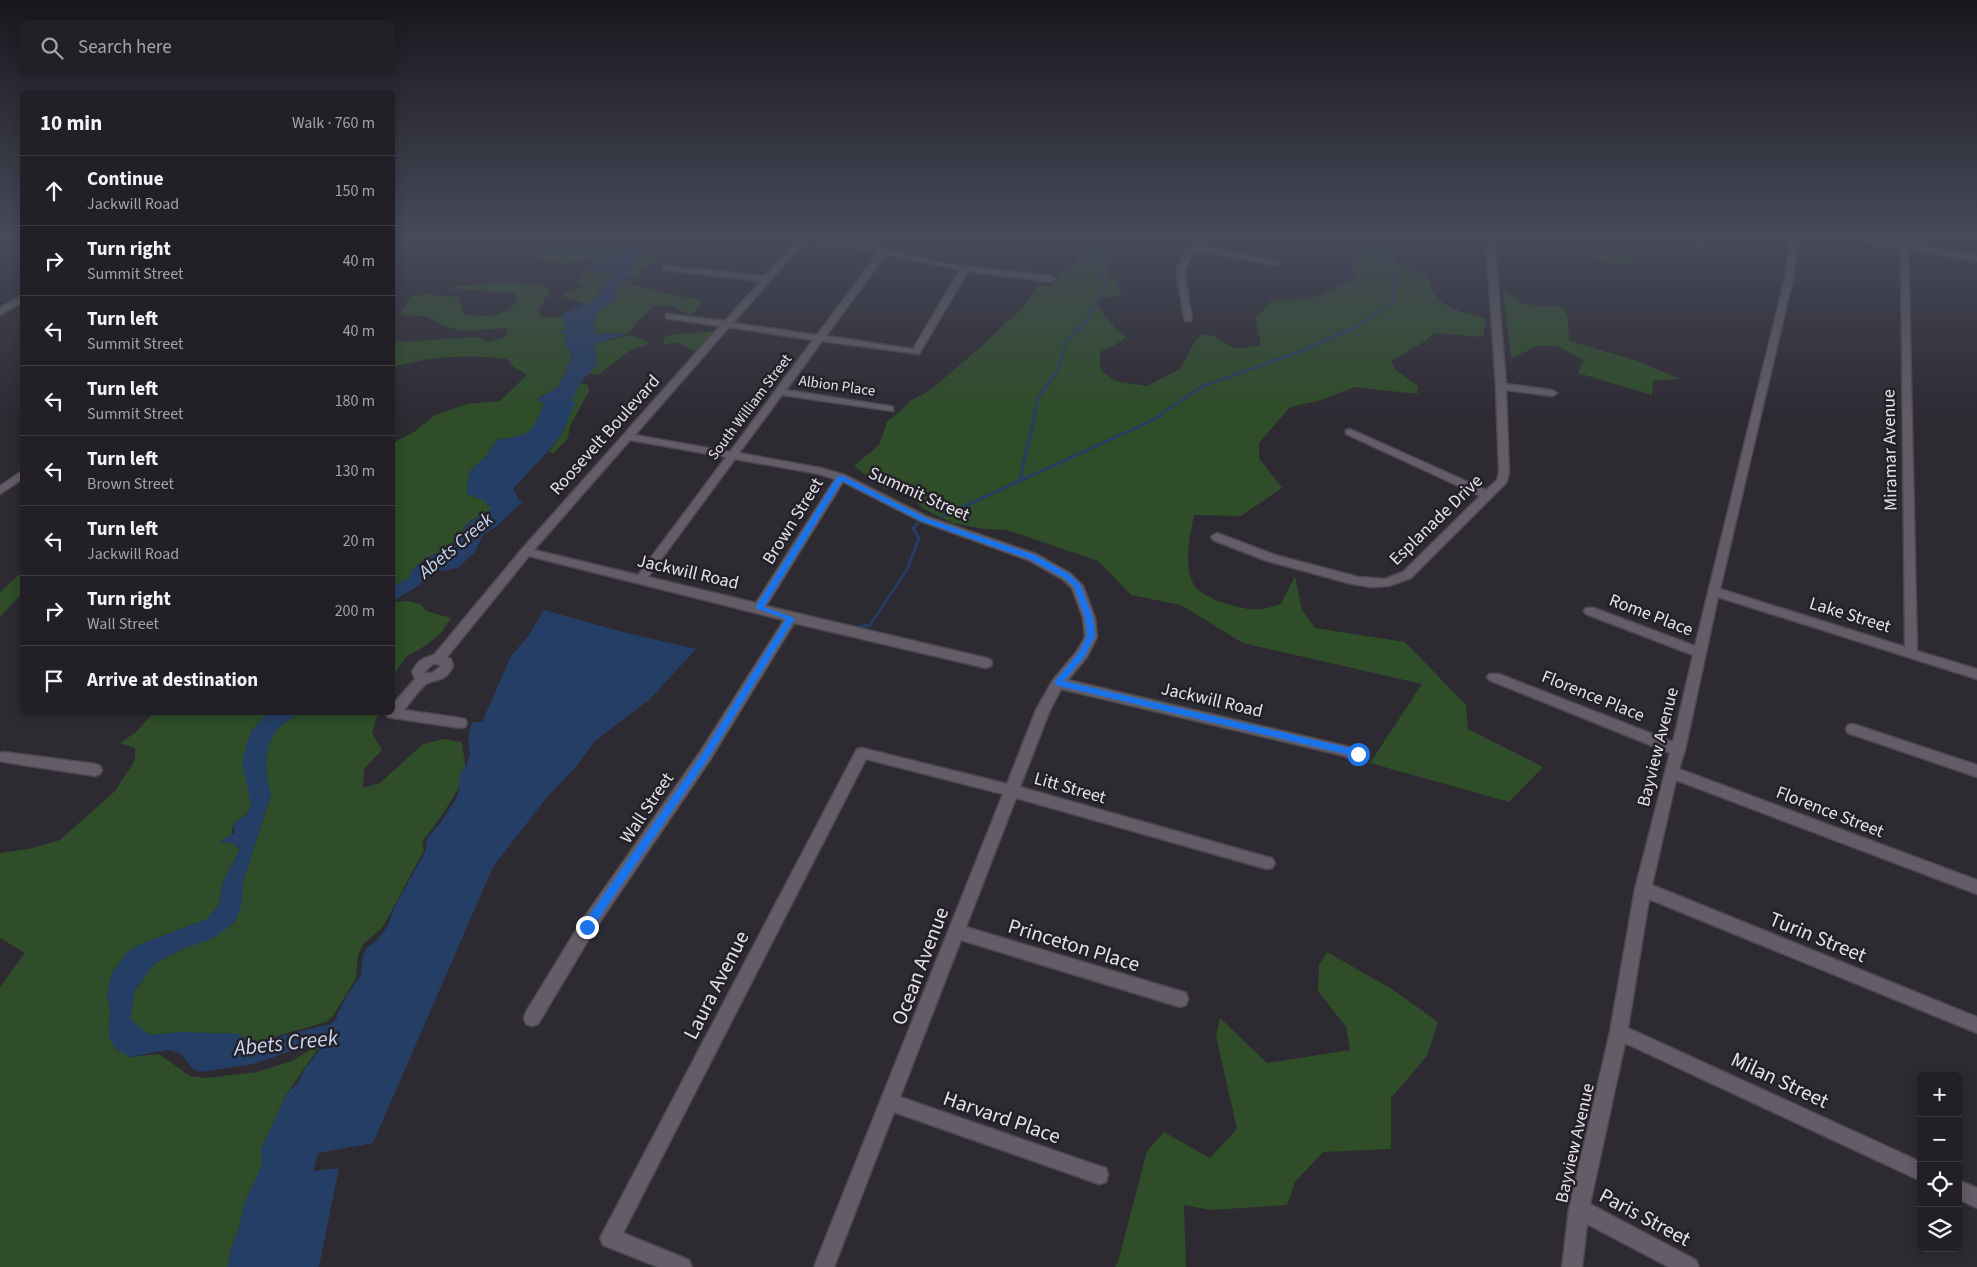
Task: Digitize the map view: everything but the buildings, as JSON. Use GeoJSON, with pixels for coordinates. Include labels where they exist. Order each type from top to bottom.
{"type":"FeatureCollection","features":[{"type":"Feature","properties":{"kind":"street","name":"Roosevelt Boulevard"},"geometry":{"type":"LineString","coordinates":[[395,711],[424,678],[418,672],[420,667],[431,660],[438,659],[526,552],[751,297]]}},
{"type":"Feature","properties":{"kind":"street","name":"South William Street"},"geometry":{"type":"LineString","coordinates":[[640,580],[850,297]]}},
{"type":"Feature","properties":{"kind":"street"},"geometry":{"type":"LineString","coordinates":[[669,316],[916,352],[949,297]]}},
{"type":"Feature","properties":{"kind":"street"},"geometry":{"type":"LineString","coordinates":[[1184,297],[1188,319]]}},
{"type":"Feature","properties":{"kind":"street","name":"Esplanade Drive"},"geometry":{"type":"LineString","coordinates":[[1217,537],[1244,551],[1357,580],[1375,583],[1390,582],[1407,576],[1502,481],[1504,474],[1502,386],[1495,297]]}},
{"type":"Feature","properties":{"kind":"street","name":"Bayview Avenue"},"geometry":{"type":"LineString","coordinates":[[1572,1267],[1579,1209],[1619,1032],[1643,889],[1678,750],[1713,591],[1784,297]]}},
{"type":"Feature","properties":{"kind":"street","name":"Miramar Avenue"},"geometry":{"type":"LineString","coordinates":[[1906,297],[1910,653]]}},
{"type":"Feature","properties":{"kind":"street"},"geometry":{"type":"LineString","coordinates":[[0,312],[20,300]]}},
{"type":"Feature","properties":{"kind":"street"},"geometry":{"type":"LineString","coordinates":[[1502,386],[1552,393]]}},
{"type":"Feature","properties":{"kind":"street","name":"Albion Place"},"geometry":{"type":"LineString","coordinates":[[781,392],[889,408]]}},
{"type":"Feature","properties":{"kind":"street"},"geometry":{"type":"LineString","coordinates":[[1350,432],[1487,495]]}},
{"type":"Feature","properties":{"kind":"street","name":"Summit Street"},"geometry":{"type":"LineString","coordinates":[[629,437],[821,471],[841,477],[924,519],[1032,557],[1066,576],[1077,586],[1089,618],[1091,636],[1082,654],[1058,683]]}},
{"type":"Feature","properties":{"kind":"street"},"geometry":{"type":"LineString","coordinates":[[0,491],[20,476]]}},
{"type":"Feature","properties":{"kind":"street","name":"Brown Street"},"geometry":{"type":"LineString","coordinates":[[759,608],[841,477]]}},
{"type":"Feature","properties":{"kind":"street"},"geometry":{"type":"LineString","coordinates":[[0,478],[13,481]]}},
{"type":"Feature","properties":{"kind":"street","name":"Jackwill Road"},"geometry":{"type":"LineString","coordinates":[[526,552],[759,608],[790,618],[986,664]]}},
{"type":"Feature","properties":{"kind":"street","name":"Lake Street"},"geometry":{"type":"LineString","coordinates":[[1713,591],[1977,674]]}},
{"type":"Feature","properties":{"kind":"street","name":"Rome Place"},"geometry":{"type":"LineString","coordinates":[[1590,611],[1700,653]]}},
{"type":"Feature","properties":{"kind":"street","name":"Wall Street"},"geometry":{"type":"LineString","coordinates":[[532,1018],[587,927],[705,756],[790,618]]}},
{"type":"Feature","properties":{"kind":"street","name":"Florence Place"},"geometry":{"type":"LineString","coordinates":[[1494,677],[1678,750]]}},
{"type":"Feature","properties":{"kind":"street","name":"Jackwill Road"},"geometry":{"type":"LineString","coordinates":[[1058,683],[1358,754]]}},
{"type":"Feature","properties":{"kind":"street","name":"Ocean Avenue"},"geometry":{"type":"LineString","coordinates":[[824,1267],[1043,710],[1058,683]]}},
{"type":"Feature","properties":{"kind":"street","name":"Roosevelt Boulevard"},"geometry":{"type":"LineString","coordinates":[[395,713],[460,722]]}},
{"type":"Feature","properties":{"kind":"street"},"geometry":{"type":"LineString","coordinates":[[1853,729],[1977,771]]}},
{"type":"Feature","properties":{"kind":"street","name":"Litt Street"},"geometry":{"type":"LineString","coordinates":[[862,753],[1012,791],[1267,863]]}},
{"type":"Feature","properties":{"kind":"street","name":"Laura Avenue"},"geometry":{"type":"LineString","coordinates":[[682,1267],[610,1238],[862,753]]}},
{"type":"Feature","properties":{"kind":"street"},"geometry":{"type":"LineString","coordinates":[[4,757],[96,770]]}},
{"type":"Feature","properties":{"kind":"street","name":"Florence Street"},"geometry":{"type":"LineString","coordinates":[[1671,772],[1977,887]]}},
{"type":"Feature","properties":{"kind":"street","name":"Turin Street"},"geometry":{"type":"LineString","coordinates":[[1643,889],[1977,1025]]}},
{"type":"Feature","properties":{"kind":"street","name":"Princeton Place"},"geometry":{"type":"LineString","coordinates":[[956,931],[1180,998]]}},
{"type":"Feature","properties":{"kind":"street","name":"Milan Street"},"geometry":{"type":"LineString","coordinates":[[1619,1032],[1917,1170]]}},
{"type":"Feature","properties":{"kind":"street","name":"Harvard Place"},"geometry":{"type":"LineString","coordinates":[[890,1102],[1099,1175]]}},
{"type":"Feature","properties":{"kind":"street"},"geometry":{"type":"LineString","coordinates":[[1962,1191],[1977,1198]]}},
{"type":"Feature","properties":{"kind":"street","name":"Paris Street"},"geometry":{"type":"LineString","coordinates":[[1579,1209],[1689,1267]]}},
{"type":"Feature","properties":{"kind":"green space"},"geometry":{"type":"Polygon","coordinates":[[[410,297],[460,298],[464,314],[486,316],[504,312],[516,303],[515,297],[546,297],[539,309],[540,316],[547,318],[564,317],[568,331],[558,332],[566,334],[565,343],[572,357],[559,386],[537,399],[544,404],[532,428],[523,435],[497,440],[486,456],[469,472],[467,494],[485,501],[492,508],[468,523],[451,544],[421,562],[409,578],[395,584],[395,442],[414,432],[435,415],[467,404],[500,401],[527,375],[514,367],[507,359],[478,357],[435,358],[395,366],[395,339],[407,342],[476,337],[489,342],[506,337],[508,328],[462,331],[445,326],[425,316],[399,315],[410,297]]]}},
{"type":"Feature","properties":{"kind":"green space"},"geometry":{"type":"Polygon","coordinates":[[[595,297],[582,306],[583,303],[566,298],[595,297]]]}},
{"type":"Feature","properties":{"kind":"green space"},"geometry":{"type":"Polygon","coordinates":[[[616,297],[684,297],[701,300],[700,306],[691,315],[668,305],[654,306],[628,333],[596,334],[593,324],[596,312],[615,301],[616,297]]]}},
{"type":"Feature","properties":{"kind":"green space"},"geometry":{"type":"Polygon","coordinates":[[[1030,297],[1109,297],[1102,299],[1096,304],[1115,328],[1126,337],[1117,344],[1100,352],[1100,369],[1115,381],[1147,386],[1180,369],[1194,343],[1202,334],[1213,336],[1236,349],[1261,345],[1255,317],[1272,300],[1311,299],[1315,297],[1437,297],[1450,307],[1486,318],[1483,337],[1435,333],[1424,342],[1391,361],[1396,370],[1418,386],[1417,394],[1355,387],[1318,401],[1290,407],[1259,443],[1259,458],[1282,488],[1241,516],[1194,515],[1189,541],[1189,569],[1194,585],[1206,595],[1225,603],[1255,609],[1264,609],[1281,604],[1295,576],[1302,610],[1315,628],[1405,642],[1466,705],[1468,729],[1543,767],[1509,802],[1370,763],[1422,684],[1243,643],[1181,605],[1131,595],[1098,561],[1007,530],[985,529],[952,523],[922,508],[910,493],[883,488],[854,466],[879,445],[887,422],[910,401],[929,391],[1021,309],[1030,297]]]}},
{"type":"Feature","properties":{"kind":"green space"},"geometry":{"type":"Polygon","coordinates":[[[1504,297],[1513,297],[1531,305],[1563,307],[1568,318],[1569,341],[1638,361],[1680,379],[1653,381],[1652,395],[1578,373],[1584,360],[1560,347],[1540,345],[1511,358],[1504,297]]]}},
{"type":"Feature","properties":{"kind":"green space"},"geometry":{"type":"Polygon","coordinates":[[[715,331],[695,351],[679,343],[663,344],[665,337],[669,336],[715,331]]]}},
{"type":"Feature","properties":{"kind":"green space"},"geometry":{"type":"Polygon","coordinates":[[[631,335],[651,343],[631,350],[598,375],[589,373],[597,364],[595,344],[631,335]]]}},
{"type":"Feature","properties":{"kind":"green space"},"geometry":{"type":"Polygon","coordinates":[[[580,383],[588,385],[589,391],[570,426],[568,438],[554,453],[549,452],[565,429],[566,418],[576,404],[571,402],[580,383]]]}},
{"type":"Feature","properties":{"kind":"green space"},"geometry":{"type":"Polygon","coordinates":[[[20,574],[20,595],[0,617],[0,592],[20,574]]]}},
{"type":"Feature","properties":{"kind":"green space"},"geometry":{"type":"Polygon","coordinates":[[[407,601],[420,604],[426,611],[451,618],[442,632],[425,646],[407,656],[395,673],[395,602],[407,601]]]}},
{"type":"Feature","properties":{"kind":"green space"},"geometry":{"type":"Polygon","coordinates":[[[151,715],[265,715],[250,733],[251,804],[247,814],[234,823],[231,835],[221,841],[232,843],[240,849],[223,882],[219,905],[207,919],[141,944],[107,993],[110,1009],[109,1038],[130,1057],[159,1054],[190,1076],[207,1078],[257,1072],[292,1061],[322,1043],[286,1095],[261,1150],[263,1165],[244,1204],[239,1228],[230,1252],[228,1267],[0,1267],[0,987],[25,953],[0,938],[0,853],[29,849],[60,840],[115,791],[135,760],[135,748],[120,743],[136,732],[151,715]]]}},
{"type":"Feature","properties":{"kind":"green space"},"geometry":{"type":"Polygon","coordinates":[[[296,715],[377,715],[372,733],[382,750],[364,769],[363,788],[380,783],[423,744],[444,739],[462,742],[465,763],[463,777],[454,797],[422,842],[424,850],[383,927],[363,944],[358,955],[356,978],[333,1016],[326,1022],[252,1043],[243,1039],[239,1034],[180,1032],[152,1035],[141,1029],[130,1018],[135,990],[155,963],[185,948],[214,938],[241,906],[243,882],[271,795],[266,770],[267,753],[272,737],[279,727],[296,715]]]}},
{"type":"Feature","properties":{"kind":"green space"},"geometry":{"type":"Polygon","coordinates":[[[1327,952],[1392,989],[1438,1022],[1427,1056],[1391,1098],[1391,1149],[1323,1152],[1295,1182],[1287,1205],[1211,1210],[1184,1205],[1186,1267],[1115,1267],[1147,1151],[1164,1132],[1210,1158],[1237,1129],[1216,1036],[1220,1018],[1267,1063],[1350,1050],[1346,1027],[1318,991],[1319,965],[1327,952]]]}},
{"type":"Feature","properties":{"kind":"water","name":"Abets Creek"},"geometry":{"type":"Polygon","coordinates":[[[597,297],[616,297],[615,301],[596,312],[593,324],[596,334],[628,333],[595,344],[597,364],[580,383],[572,401],[576,404],[570,413],[563,432],[513,489],[519,500],[523,501],[496,527],[483,535],[475,552],[458,568],[435,572],[418,586],[395,600],[395,584],[409,578],[413,568],[453,543],[469,522],[485,514],[491,508],[485,501],[467,494],[469,472],[486,456],[497,440],[523,434],[532,428],[544,404],[537,400],[559,386],[572,357],[565,343],[566,334],[555,333],[568,331],[564,325],[564,317],[559,316],[595,300],[597,297]]]}},
{"type":"Feature","properties":{"kind":"water","name":"Abets Creek"},"geometry":{"type":"Polygon","coordinates":[[[544,610],[619,631],[696,649],[650,699],[594,742],[575,768],[547,797],[493,867],[373,1143],[318,1153],[313,1171],[339,1168],[319,1267],[228,1267],[230,1252],[239,1228],[244,1204],[262,1165],[261,1150],[286,1095],[299,1081],[322,1043],[302,1047],[254,1064],[200,1072],[193,1069],[180,1053],[167,1050],[130,1057],[117,1050],[109,1038],[110,1009],[107,993],[112,973],[127,952],[141,944],[207,919],[219,905],[223,882],[240,849],[232,843],[220,842],[234,833],[234,823],[247,814],[251,804],[242,762],[250,733],[265,715],[296,715],[279,727],[269,745],[266,769],[271,794],[243,882],[241,906],[235,922],[214,938],[185,948],[155,963],[135,990],[130,1018],[141,1029],[152,1035],[180,1032],[240,1034],[247,1042],[252,1043],[331,1024],[337,1018],[337,1014],[347,995],[361,975],[363,955],[366,949],[378,939],[387,927],[395,906],[425,852],[428,837],[439,825],[456,799],[460,774],[467,764],[470,753],[469,738],[472,722],[482,722],[511,656],[529,635],[544,610]]]}},
{"type":"Feature","properties":{"kind":"waterway"},"geometry":{"type":"LineString","coordinates":[[1034,415],[1039,396],[1057,372],[1067,340],[1087,320],[1101,297]]}},
{"type":"Feature","properties":{"kind":"waterway"},"geometry":{"type":"LineString","coordinates":[[1160,415],[1201,387],[1309,348],[1355,327],[1393,303],[1393,297]]}},
{"type":"Feature","properties":{"kind":"waterway"},"geometry":{"type":"LineString","coordinates":[[1019,481],[1035,414]]}},
{"type":"Feature","properties":{"kind":"waterway"},"geometry":{"type":"LineString","coordinates":[[1019,481],[1153,420],[1162,414]]}},
{"type":"Feature","properties":{"kind":"waterway"},"geometry":{"type":"LineString","coordinates":[[943,516],[1019,481]]}},
{"type":"Feature","properties":{"kind":"waterway"},"geometry":{"type":"LineString","coordinates":[[857,627],[870,625],[907,570],[919,538],[913,529],[918,523]]}},
{"type":"Feature","properties":{"kind":"route"},"geometry":{"type":"LineString","coordinates":[[587,927],[705,756],[790,618],[759,608],[841,477],[924,519],[1032,557],[1049,565],[1077,586],[1089,618],[1091,636],[1082,654],[1058,683],[1358,754]]}}]}
